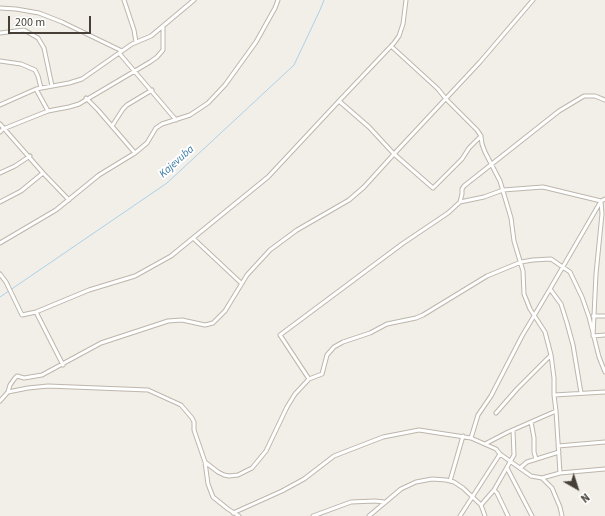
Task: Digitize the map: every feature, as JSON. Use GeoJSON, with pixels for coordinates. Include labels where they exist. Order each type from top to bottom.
{"type":"FeatureCollection","features":[{"type":"Feature","properties":{"kind":"street"},"geometry":{"type":"LineString","coordinates":[[124,0],[134,30],[136,42]]}},
{"type":"Feature","properties":{"kind":"street"},"geometry":{"type":"LineString","coordinates":[[0,105],[19,95],[36,89],[82,79],[136,42],[148,38],[194,0]]}},
{"type":"Feature","properties":{"kind":"street"},"geometry":{"type":"LineString","coordinates":[[0,243],[47,216],[99,175],[135,154],[147,143],[156,128],[162,124],[190,115],[208,103],[225,84],[256,42],[278,0]]}},
{"type":"Feature","properties":{"kind":"street"},"geometry":{"type":"LineString","coordinates":[[0,274],[22,315],[36,312],[89,290],[135,276],[171,256],[268,177],[391,46],[401,31],[406,0]]}},
{"type":"Feature","properties":{"kind":"street"},"geometry":{"type":"LineString","coordinates":[[0,401],[8,392],[10,385],[17,376],[24,378],[42,375],[93,347],[155,324],[182,320],[205,325],[210,324],[225,311],[241,282],[252,268],[276,244],[297,230],[336,208],[357,193],[374,176],[480,62],[533,0]]}},
{"type":"Feature","properties":{"kind":"street"},"geometry":{"type":"LineString","coordinates":[[0,8],[39,13],[62,22],[120,52],[176,120]]}},
{"type":"Feature","properties":{"kind":"street"},"geometry":{"type":"LineString","coordinates":[[0,132],[3,129],[48,111],[78,104],[86,98],[135,72],[157,57],[161,52],[164,46],[163,26]]}},
{"type":"Feature","properties":{"kind":"street"},"geometry":{"type":"LineString","coordinates":[[0,33],[24,30],[38,38],[44,48],[52,86]]}},
{"type":"Feature","properties":{"kind":"street"},"geometry":{"type":"LineString","coordinates":[[391,46],[438,89],[446,99],[478,130],[481,136],[482,144],[492,163],[503,190],[511,218],[514,241],[523,271],[524,294],[527,304],[545,332],[551,355],[554,378],[560,473]]}},
{"type":"Feature","properties":{"kind":"street"},"geometry":{"type":"LineString","coordinates":[[0,61],[21,64],[35,70],[41,88]]}},
{"type":"Feature","properties":{"kind":"street"},"geometry":{"type":"LineString","coordinates":[[36,89],[48,111]]}},
{"type":"Feature","properties":{"kind":"street"},"geometry":{"type":"LineString","coordinates":[[112,126],[123,109],[152,90]]}},
{"type":"Feature","properties":{"kind":"street"},"geometry":{"type":"LineString","coordinates":[[460,202],[462,189],[464,186],[540,124],[581,97],[595,96],[605,100]]}},
{"type":"Feature","properties":{"kind":"street"},"geometry":{"type":"LineString","coordinates":[[86,98],[135,154]]}},
{"type":"Feature","properties":{"kind":"street"},"geometry":{"type":"LineString","coordinates":[[339,101],[369,127],[394,154],[434,188],[462,159],[469,148],[481,136]]}},
{"type":"Feature","properties":{"kind":"street"},"geometry":{"type":"LineString","coordinates":[[0,124],[3,129],[30,156],[43,174],[69,200]]}},
{"type":"Feature","properties":{"kind":"street"},"geometry":{"type":"LineString","coordinates":[[0,173],[15,166],[30,156]]}},
{"type":"Feature","properties":{"kind":"street"},"geometry":{"type":"LineString","coordinates":[[0,202],[24,189],[43,174]]}},
{"type":"Feature","properties":{"kind":"street"},"geometry":{"type":"LineString","coordinates":[[309,379],[280,335],[402,244],[448,213],[460,202],[484,198],[503,190],[543,186],[600,201],[605,199]]}},
{"type":"Feature","properties":{"kind":"street"},"geometry":{"type":"LineString","coordinates":[[471,438],[478,415],[491,396],[534,315],[550,290],[562,266],[600,201]]}},
{"type":"Feature","properties":{"kind":"street"},"geometry":{"type":"LineString","coordinates":[[593,336],[596,274],[602,214],[600,201]]}},
{"type":"Feature","properties":{"kind":"street"},"geometry":{"type":"LineString","coordinates":[[193,238],[241,282]]}},
{"type":"Feature","properties":{"kind":"street"},"geometry":{"type":"LineString","coordinates":[[206,462],[218,472],[229,476],[238,476],[252,468],[266,451],[291,400],[309,379],[322,374],[327,354],[331,350],[339,344],[387,324],[423,315],[487,276],[521,262],[551,259],[570,272],[582,297],[605,372]]}},
{"type":"Feature","properties":{"kind":"street"},"geometry":{"type":"LineString","coordinates":[[550,290],[561,304],[567,323],[573,345],[581,393]]}},
{"type":"Feature","properties":{"kind":"street"},"geometry":{"type":"LineString","coordinates":[[36,312],[64,364]]}},
{"type":"Feature","properties":{"kind":"street"},"geometry":{"type":"LineString","coordinates":[[589,317],[605,316]]}},
{"type":"Feature","properties":{"kind":"street"},"geometry":{"type":"LineString","coordinates":[[593,336],[605,335]]}},
{"type":"Feature","properties":{"kind":"street"},"geometry":{"type":"LineString","coordinates":[[496,413],[517,389],[551,355]]}},
{"type":"Feature","properties":{"kind":"street"},"geometry":{"type":"LineString","coordinates":[[8,392],[48,386],[148,390],[181,404],[192,418],[194,430],[206,462],[208,484],[212,494],[219,502],[240,516]]}},
{"type":"Feature","properties":{"kind":"street"},"geometry":{"type":"LineString","coordinates":[[554,395],[605,392]]}},
{"type":"Feature","properties":{"kind":"street"},"geometry":{"type":"LineString","coordinates":[[485,444],[556,411]]}},
{"type":"Feature","properties":{"kind":"street"},"geometry":{"type":"LineString","coordinates":[[531,422],[536,459]]}},
{"type":"Feature","properties":{"kind":"street"},"geometry":{"type":"LineString","coordinates":[[230,516],[232,512],[282,491],[304,479],[334,456],[383,437],[419,430],[471,438],[496,449],[500,454],[531,476],[542,478],[560,473],[605,469]]}},
{"type":"Feature","properties":{"kind":"street"},"geometry":{"type":"LineString","coordinates":[[481,505],[494,490],[514,455],[513,430]]}},
{"type":"Feature","properties":{"kind":"street"},"geometry":{"type":"LineString","coordinates":[[450,481],[463,436]]}},
{"type":"Feature","properties":{"kind":"street"},"geometry":{"type":"LineString","coordinates":[[558,446],[605,442]]}},
{"type":"Feature","properties":{"kind":"street"},"geometry":{"type":"LineString","coordinates":[[520,468],[527,462],[558,452]]}},
{"type":"Feature","properties":{"kind":"street"},"geometry":{"type":"LineString","coordinates":[[460,516],[500,454]]}},
{"type":"Feature","properties":{"kind":"street"},"geometry":{"type":"LineString","coordinates":[[506,468],[532,516]]}},
{"type":"Feature","properties":{"kind":"street"},"geometry":{"type":"LineString","coordinates":[[542,478],[552,488],[562,516]]}},
{"type":"Feature","properties":{"kind":"street"},"geometry":{"type":"LineString","coordinates":[[369,516],[401,489],[416,482],[432,479],[450,481],[464,488],[481,505],[485,516]]}},
{"type":"Feature","properties":{"kind":"street"},"geometry":{"type":"LineString","coordinates":[[494,490],[497,493],[508,516]]}},
{"type":"Feature","properties":{"kind":"street"},"geometry":{"type":"LineString","coordinates":[[313,516],[351,502],[384,502]]}},
{"type":"Feature","properties":{"kind":"waterway","name":"Kajevuba"},"geometry":{"type":"LineString","coordinates":[[0,297],[167,183],[294,65],[324,0]]}}]}
